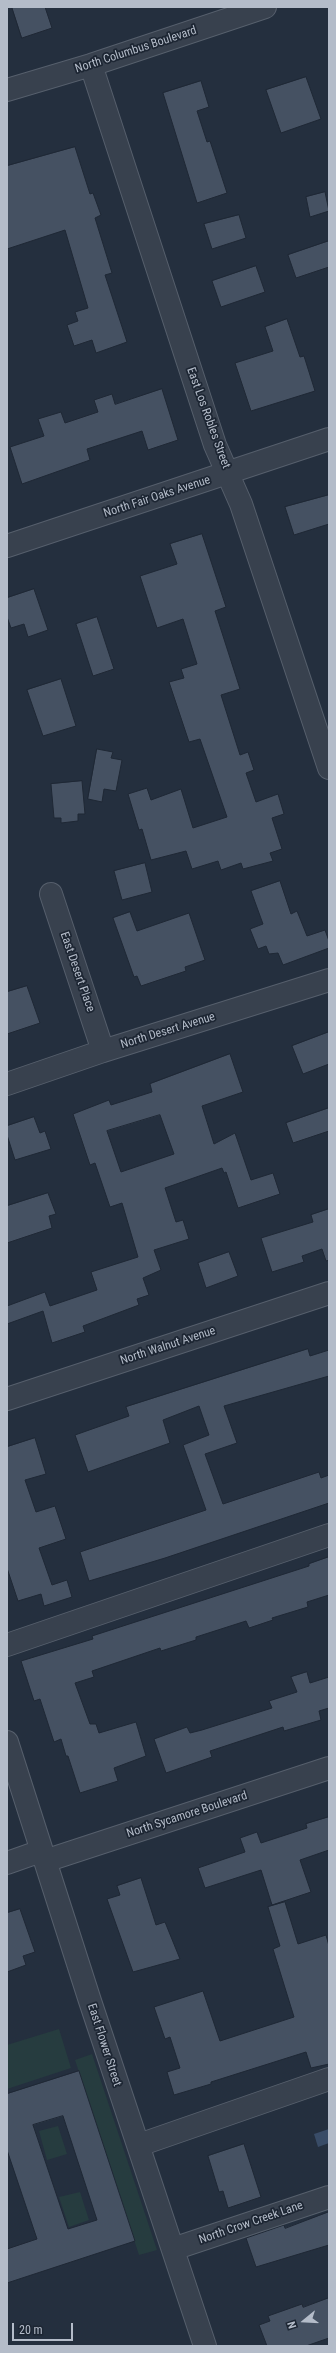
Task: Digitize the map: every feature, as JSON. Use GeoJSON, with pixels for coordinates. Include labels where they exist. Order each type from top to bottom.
{"type":"FeatureCollection","features":[{"type":"Feature","properties":{"kind":"street","name":"North Columbus Boulevard"},"geometry":{"type":"LineString","coordinates":[[7,90],[91,65],[265,7]]}},
{"type":"Feature","properties":{"kind":"street","name":"East Los Robles Street"},"geometry":{"type":"LineString","coordinates":[[91,65],[215,445],[241,504],[329,768]]}},
{"type":"Feature","properties":{"kind":"street","name":"North Fair Oaks Avenue"},"geometry":{"type":"LineString","coordinates":[[7,546],[228,474],[329,439]]}},
{"type":"Feature","properties":{"kind":"street","name":"East Desert Place"},"geometry":{"type":"LineString","coordinates":[[51,894],[103,1051]]}},
{"type":"Feature","properties":{"kind":"street","name":"North Desert Avenue"},"geometry":{"type":"LineString","coordinates":[[7,1084],[103,1051],[329,980]]}},
{"type":"Feature","properties":{"kind":"street","name":"North Walnut Avenue"},"geometry":{"type":"LineString","coordinates":[[7,1399],[329,1293]]}},
{"type":"Feature","properties":{"kind":"street"},"geometry":{"type":"LineString","coordinates":[[7,1645],[329,1535]]}},
{"type":"Feature","properties":{"kind":"street","name":"East Flower Street"},"geometry":{"type":"LineString","coordinates":[[7,1742],[43,1856],[205,2346]]}},
{"type":"Feature","properties":{"kind":"street","name":"North Sycamore Boulevard"},"geometry":{"type":"LineString","coordinates":[[7,1862],[43,1856],[329,1768]]}},
{"type":"Feature","properties":{"kind":"street"},"geometry":{"type":"LineString","coordinates":[[139,2146],[329,2079]]}},
{"type":"Feature","properties":{"kind":"street","name":"North Crow Creek Lane"},"geometry":{"type":"LineString","coordinates":[[172,2249],[329,2197]]}},
{"type":"Feature","properties":{"kind":"green space"},"geometry":{"type":"Polygon","coordinates":[[[59,2029],[71,2068],[7,2089],[7,2045],[59,2029]]]}},
{"type":"Feature","properties":{"kind":"green space"},"geometry":{"type":"Polygon","coordinates":[[[92,2054],[157,2250],[139,2255],[75,2060],[92,2054]]]}},
{"type":"Feature","properties":{"kind":"green space"},"geometry":{"type":"Polygon","coordinates":[[[58,2126],[67,2154],[47,2160],[39,2131],[58,2126]]]}},
{"type":"Feature","properties":{"kind":"green space"},"geometry":{"type":"Polygon","coordinates":[[[80,2192],[89,2220],[69,2227],[59,2197],[80,2192]]]}},
{"type":"Feature","properties":{"kind":"water"},"geometry":{"type":"Polygon","coordinates":[[[329,2129],[329,2143],[318,2147],[314,2134],[329,2129]]]}},
{"type":"Feature","properties":{"kind":"building"},"geometry":{"type":"Polygon","coordinates":[[[12,7],[45,7],[52,28],[22,38],[12,7]]]}},
{"type":"Feature","properties":{"kind":"building"},"geometry":{"type":"Polygon","coordinates":[[[306,77],[321,119],[281,133],[266,90],[306,77]]]}},
{"type":"Feature","properties":{"kind":"building"},"geometry":{"type":"Polygon","coordinates":[[[201,81],[209,107],[197,111],[207,142],[210,141],[227,193],[197,203],[163,93],[201,81]]]}},
{"type":"Feature","properties":{"kind":"building"},"geometry":{"type":"Polygon","coordinates":[[[75,147],[90,194],[93,193],[101,215],[95,218],[112,273],[105,275],[127,342],[96,353],[92,340],[74,346],[67,325],[78,321],[75,312],[88,308],[65,230],[7,249],[7,166],[75,147]]]}},
{"type":"Feature","properties":{"kind":"building"},"geometry":{"type":"Polygon","coordinates":[[[325,192],[329,211],[310,217],[306,197],[325,192]]]}},
{"type":"Feature","properties":{"kind":"building"},"geometry":{"type":"Polygon","coordinates":[[[239,215],[246,238],[212,249],[204,224],[239,215]]]}},
{"type":"Feature","properties":{"kind":"building"},"geometry":{"type":"Polygon","coordinates":[[[329,241],[329,267],[296,278],[288,255],[329,241]]]}},
{"type":"Feature","properties":{"kind":"building"},"geometry":{"type":"Polygon","coordinates":[[[256,266],[265,292],[221,307],[212,281],[256,266]]]}},
{"type":"Feature","properties":{"kind":"building"},"geometry":{"type":"Polygon","coordinates":[[[287,319],[300,357],[304,356],[315,391],[251,411],[235,363],[273,351],[265,327],[287,319]]]}},
{"type":"Feature","properties":{"kind":"building"},"geometry":{"type":"Polygon","coordinates":[[[162,389],[178,440],[148,450],[142,431],[87,449],[90,460],[22,484],[10,447],[44,436],[38,419],[61,412],[65,423],[98,412],[94,400],[112,394],[115,404],[162,389]]]}},
{"type":"Feature","properties":{"kind":"building"},"geometry":{"type":"Polygon","coordinates":[[[329,495],[329,524],[294,535],[285,507],[329,495]]]}},
{"type":"Feature","properties":{"kind":"building"},"geometry":{"type":"Polygon","coordinates":[[[202,534],[226,607],[215,611],[240,689],[221,695],[240,755],[248,752],[254,770],[246,773],[256,802],[278,794],[284,814],[272,818],[282,849],[270,853],[273,861],[243,869],[241,863],[221,870],[218,861],[192,869],[186,851],[151,860],[142,829],[139,830],[128,794],[147,788],[151,800],[181,789],[193,828],[227,817],[200,739],[189,742],[169,682],[184,678],[181,669],[197,664],[183,619],[157,628],[140,576],[177,564],[170,544],[202,534]]]}},
{"type":"Feature","properties":{"kind":"building"},"geometry":{"type":"Polygon","coordinates":[[[34,589],[48,630],[28,637],[24,624],[11,628],[7,617],[7,598],[34,589]]]}},
{"type":"Feature","properties":{"kind":"building"},"geometry":{"type":"Polygon","coordinates":[[[97,617],[114,669],[93,676],[76,624],[97,617]]]}},
{"type":"Feature","properties":{"kind":"building"},"geometry":{"type":"Polygon","coordinates":[[[61,679],[76,726],[43,736],[27,690],[61,679]]]}},
{"type":"Feature","properties":{"kind":"building"},"geometry":{"type":"Polygon","coordinates":[[[97,749],[113,752],[111,758],[122,760],[116,791],[104,789],[102,802],[88,799],[97,749]]]}},
{"type":"Feature","properties":{"kind":"building"},"geometry":{"type":"Polygon","coordinates":[[[82,781],[85,814],[78,814],[78,821],[61,823],[61,818],[54,818],[51,784],[82,781]]]}},
{"type":"Feature","properties":{"kind":"building"},"geometry":{"type":"Polygon","coordinates":[[[145,863],[152,892],[122,900],[114,871],[145,863]]]}},
{"type":"Feature","properties":{"kind":"building"},"geometry":{"type":"Polygon","coordinates":[[[280,881],[291,914],[297,911],[307,936],[325,930],[329,941],[329,948],[283,965],[278,953],[269,954],[266,946],[258,949],[250,929],[263,924],[251,891],[280,881]]]}},
{"type":"Feature","properties":{"kind":"building"},"geometry":{"type":"Polygon","coordinates":[[[130,912],[137,931],[189,913],[205,960],[185,967],[186,971],[141,986],[137,976],[134,977],[113,918],[130,912]]]}},
{"type":"Feature","properties":{"kind":"building"},"geometry":{"type":"Polygon","coordinates":[[[27,986],[40,1023],[7,1034],[7,992],[27,986]]]}},
{"type":"Feature","properties":{"kind":"building"},"geometry":{"type":"Polygon","coordinates":[[[329,1032],[329,1064],[303,1074],[292,1046],[329,1032]]]}},
{"type":"Feature","properties":{"kind":"building"},"geometry":{"type":"Polygon","coordinates":[[[230,1054],[243,1092],[202,1106],[214,1144],[235,1133],[251,1180],[273,1173],[280,1194],[238,1208],[226,1172],[224,1173],[222,1168],[165,1188],[176,1222],[183,1220],[189,1239],[154,1250],[161,1270],[143,1278],[149,1295],[137,1299],[139,1305],[83,1326],[85,1332],[52,1343],[43,1311],[7,1324],[7,1306],[45,1292],[50,1306],[97,1290],[91,1272],[138,1257],[122,1203],[110,1207],[95,1163],[90,1165],[73,1114],[109,1100],[111,1105],[152,1092],[150,1084],[230,1054]],[[160,1115],[107,1131],[121,1172],[174,1154],[160,1115]]]}},
{"type":"Feature","properties":{"kind":"building"},"geometry":{"type":"Polygon","coordinates":[[[329,1108],[329,1131],[293,1143],[286,1123],[329,1108]]]}},
{"type":"Feature","properties":{"kind":"building"},"geometry":{"type":"Polygon","coordinates":[[[34,1117],[40,1133],[45,1131],[51,1149],[15,1160],[7,1135],[7,1126],[34,1117]]]}},
{"type":"Feature","properties":{"kind":"building"},"geometry":{"type":"Polygon","coordinates":[[[48,1193],[56,1214],[49,1216],[52,1228],[7,1243],[7,1206],[48,1193]]]}},
{"type":"Feature","properties":{"kind":"building"},"geometry":{"type":"Polygon","coordinates":[[[329,1209],[329,1260],[326,1261],[322,1249],[302,1256],[304,1262],[272,1272],[261,1238],[313,1222],[311,1215],[329,1209]]]}},
{"type":"Feature","properties":{"kind":"building"},"geometry":{"type":"Polygon","coordinates":[[[229,1252],[238,1276],[206,1288],[198,1263],[229,1252]]]}},
{"type":"Feature","properties":{"kind":"building"},"geometry":{"type":"Polygon","coordinates":[[[308,1349],[310,1356],[329,1350],[329,1376],[224,1406],[237,1443],[205,1454],[223,1504],[319,1472],[321,1478],[329,1475],[329,1503],[165,1558],[89,1581],[80,1552],[206,1510],[183,1445],[209,1435],[199,1406],[163,1420],[170,1443],[88,1472],[75,1435],[129,1416],[126,1407],[308,1349]]]}},
{"type":"Feature","properties":{"kind":"building"},"geometry":{"type":"Polygon","coordinates":[[[35,1438],[46,1474],[25,1480],[36,1512],[55,1506],[66,1539],[39,1548],[52,1585],[67,1580],[72,1597],[44,1606],[41,1594],[18,1601],[7,1568],[7,1447],[35,1438]]]}},
{"type":"Feature","properties":{"kind":"building"},"geometry":{"type":"Polygon","coordinates":[[[329,1557],[329,1595],[307,1602],[308,1607],[272,1618],[273,1620],[249,1628],[246,1621],[196,1637],[196,1640],[161,1651],[160,1648],[92,1671],[94,1677],[75,1683],[90,1724],[96,1724],[99,1733],[136,1722],[146,1756],[114,1768],[118,1781],[80,1793],[61,1739],[54,1742],[40,1699],[34,1701],[21,1661],[93,1639],[92,1636],[309,1566],[309,1564],[329,1557]]]}},
{"type":"Feature","properties":{"kind":"building"},"geometry":{"type":"Polygon","coordinates":[[[307,1672],[310,1683],[329,1677],[329,1708],[319,1711],[321,1720],[284,1731],[283,1727],[210,1751],[212,1757],[166,1773],[154,1739],[187,1727],[190,1733],[202,1730],[272,1708],[269,1701],[297,1692],[291,1677],[307,1672]]]}},
{"type":"Feature","properties":{"kind":"building"},"geometry":{"type":"Polygon","coordinates":[[[329,1817],[329,1850],[300,1860],[311,1892],[272,1905],[261,1870],[205,1888],[198,1868],[245,1852],[240,1838],[257,1832],[261,1843],[307,1828],[306,1824],[329,1817]]]}},
{"type":"Feature","properties":{"kind":"building"},"geometry":{"type":"Polygon","coordinates":[[[141,1878],[156,1925],[165,1922],[180,1959],[133,1972],[107,1899],[120,1895],[117,1886],[141,1878]]]}},
{"type":"Feature","properties":{"kind":"building"},"geometry":{"type":"Polygon","coordinates":[[[285,1902],[298,1944],[326,1935],[329,1946],[329,2064],[311,2068],[306,2052],[174,2095],[167,2072],[180,2068],[170,2037],[165,2039],[154,2007],[203,1991],[220,2041],[294,2017],[273,1949],[280,1946],[268,1907],[285,1902]]]}},
{"type":"Feature","properties":{"kind":"building"},"geometry":{"type":"Polygon","coordinates":[[[20,1909],[35,1952],[23,1956],[26,1965],[7,1972],[7,1913],[20,1909]]]}},
{"type":"Feature","properties":{"kind":"building"},"geometry":{"type":"Polygon","coordinates":[[[79,2071],[135,2241],[7,2283],[7,2249],[37,2239],[7,2150],[7,2094],[79,2071]],[[63,2116],[33,2125],[68,2229],[97,2220],[63,2116]]]}},
{"type":"Feature","properties":{"kind":"building"},"geometry":{"type":"Polygon","coordinates":[[[244,2144],[261,2197],[228,2208],[223,2191],[219,2192],[208,2156],[244,2144]]]}},
{"type":"Feature","properties":{"kind":"building"},"geometry":{"type":"Polygon","coordinates":[[[329,2212],[329,2245],[256,2267],[246,2238],[284,2225],[285,2228],[329,2212]]]}},
{"type":"Feature","properties":{"kind":"building"},"geometry":{"type":"Polygon","coordinates":[[[329,2298],[329,2338],[306,2346],[267,2346],[259,2325],[270,2321],[268,2316],[302,2304],[303,2307],[329,2298]]]}}]}
